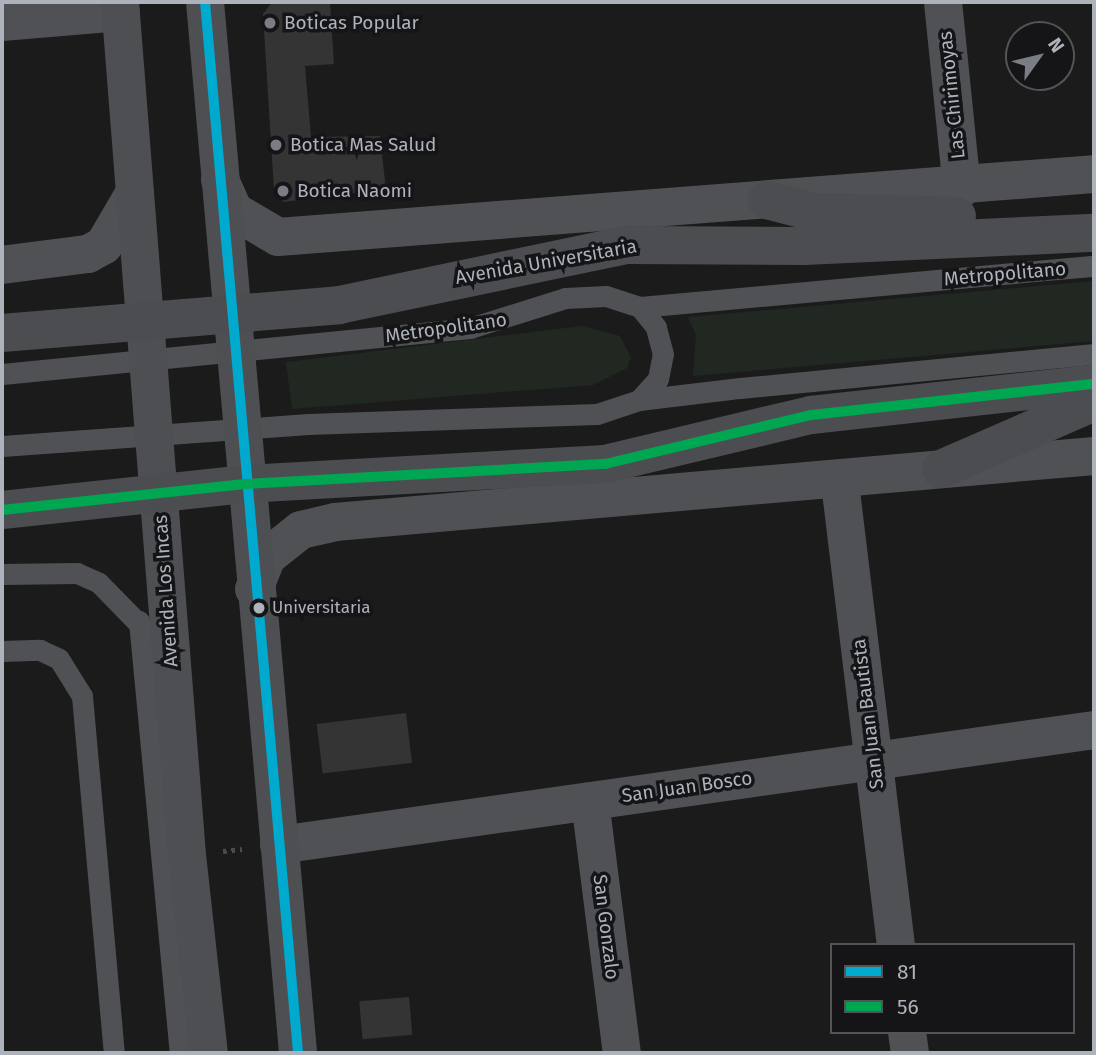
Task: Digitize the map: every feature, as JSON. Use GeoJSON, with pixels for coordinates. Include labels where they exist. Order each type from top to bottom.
{"type":"FeatureCollection","features":[{"type":"Feature","properties":{"kind":"main road"},"geometry":{"type":"LineString","coordinates":[[205,2],[244,484],[298,1053]]}},
{"type":"Feature","properties":{"kind":"main road","name":"Avenida Los Incas"},"geometry":{"type":"LineString","coordinates":[[120,7],[187,855],[209,1053]]}},
{"type":"Feature","properties":{"kind":"main road"},"geometry":{"type":"LineString","coordinates":[[766,201],[813,212],[997,217],[1094,232]]}},
{"type":"Feature","properties":{"kind":"main road","name":"Avenida Universitaria"},"geometry":{"type":"LineString","coordinates":[[2,333],[340,305],[627,245],[804,246],[1094,232]]}},
{"type":"Feature","properties":{"kind":"main road"},"geometry":{"type":"LineString","coordinates":[[2,510],[158,497],[244,484],[605,464],[811,415],[1094,384]]}},
{"type":"Feature","properties":{"kind":"main road"},"geometry":{"type":"LineString","coordinates":[[941,469],[1094,402]]}},
{"type":"Feature","properties":{"kind":"street","name":"Las Chirimoyas"},"geometry":{"type":"LineString","coordinates":[[943,2],[961,188]]}},
{"type":"Feature","properties":{"kind":"street"},"geometry":{"type":"LineString","coordinates":[[2,22],[120,7]]}},
{"type":"Feature","properties":{"kind":"street","name":"Avenida Universitaria"},"geometry":{"type":"LineString","coordinates":[[220,180],[234,211],[278,237],[961,188],[1094,174]]}},
{"type":"Feature","properties":{"kind":"street"},"geometry":{"type":"LineString","coordinates":[[2,265],[88,254],[104,245],[135,192]]}},
{"type":"Feature","properties":{"kind":"street"},"geometry":{"type":"LineString","coordinates":[[254,589],[267,557],[301,530],[325,524],[841,483],[941,469],[1094,456]]}},
{"type":"Feature","properties":{"kind":"street","name":"San Juan Bautista"},"geometry":{"type":"LineString","coordinates":[[841,483],[896,943]]}},
{"type":"Feature","properties":{"kind":"street","name":"San Juan Bosco"},"geometry":{"type":"LineString","coordinates":[[279,845],[1094,730]]}},
{"type":"Feature","properties":{"kind":"street","name":"San Gonzalo"},"geometry":{"type":"LineString","coordinates":[[590,801],[622,1053]]}},
{"type":"Feature","properties":{"kind":"street"},"geometry":{"type":"LineString","coordinates":[[907,1034],[909,1053]]}},
{"type":"Feature","properties":{"kind":"lane","name":"Metropolitano"},"geometry":{"type":"LineString","coordinates":[[2,374],[470,327],[565,298],[606,296],[640,307],[1094,266]]}},
{"type":"Feature","properties":{"kind":"lane"},"geometry":{"type":"LineString","coordinates":[[639,400],[658,379],[663,354],[656,327],[640,307]]}},
{"type":"Feature","properties":{"kind":"lane"},"geometry":{"type":"LineString","coordinates":[[2,446],[240,429],[597,414],[639,400],[1094,354]]}},
{"type":"Feature","properties":{"kind":"lane"},"geometry":{"type":"LineString","coordinates":[[2,574],[77,573],[99,583],[139,621],[171,664]]}},
{"type":"Feature","properties":{"kind":"lane"},"geometry":{"type":"LineString","coordinates":[[139,621],[180,1053]]}},
{"type":"Feature","properties":{"kind":"lane"},"geometry":{"type":"LineString","coordinates":[[2,651],[40,650],[59,659],[82,696],[114,1053]]}},
{"type":"Feature","properties":{"kind":"path"},"geometry":{"type":"LineString","coordinates":[[187,855],[279,845]]}},
{"type":"Feature","properties":{"kind":"shaded area"},"geometry":{"type":"Polygon","coordinates":[[[1094,281],[1094,341],[693,376],[696,335],[688,317],[1094,281]]]}},
{"type":"Feature","properties":{"kind":"shaded area"},"geometry":{"type":"Polygon","coordinates":[[[582,326],[620,336],[631,358],[627,368],[593,385],[292,409],[286,362],[582,326]]]}},
{"type":"Feature","properties":{"kind":"building"},"geometry":{"type":"Polygon","coordinates":[[[272,2],[330,2],[334,64],[305,66],[311,137],[380,136],[386,190],[283,202],[274,191],[263,14],[272,2]]]}},
{"type":"Feature","properties":{"kind":"building"},"geometry":{"type":"Polygon","coordinates":[[[406,713],[412,763],[323,774],[317,724],[406,713]]]}},
{"type":"Feature","properties":{"kind":"building"},"geometry":{"type":"Polygon","coordinates":[[[409,997],[412,1035],[363,1039],[359,1001],[409,997]]]}},
{"type":"Feature","properties":{"kind":"transit line","name":"81"},"geometry":{"type":"LineString","coordinates":[[205,2],[298,1053]]}},
{"type":"Feature","properties":{"kind":"transit line","name":"56"},"geometry":{"type":"LineString","coordinates":[[2,510],[245,484],[605,464],[811,415],[1094,384]]}},
{"type":"Feature","properties":{"kind":"place","name":"Boticas Popular"},"geometry":{"type":"Point","coordinates":[270,23]}},
{"type":"Feature","properties":{"kind":"place","name":"Botica Mas Salud"},"geometry":{"type":"Point","coordinates":[276,145]}},
{"type":"Feature","properties":{"kind":"place","name":"Botica Naomi"},"geometry":{"type":"Point","coordinates":[283,191]}},
{"type":"Feature","properties":{"kind":"place","name":"Universitaria"},"geometry":{"type":"Point","coordinates":[259,608]}}]}
